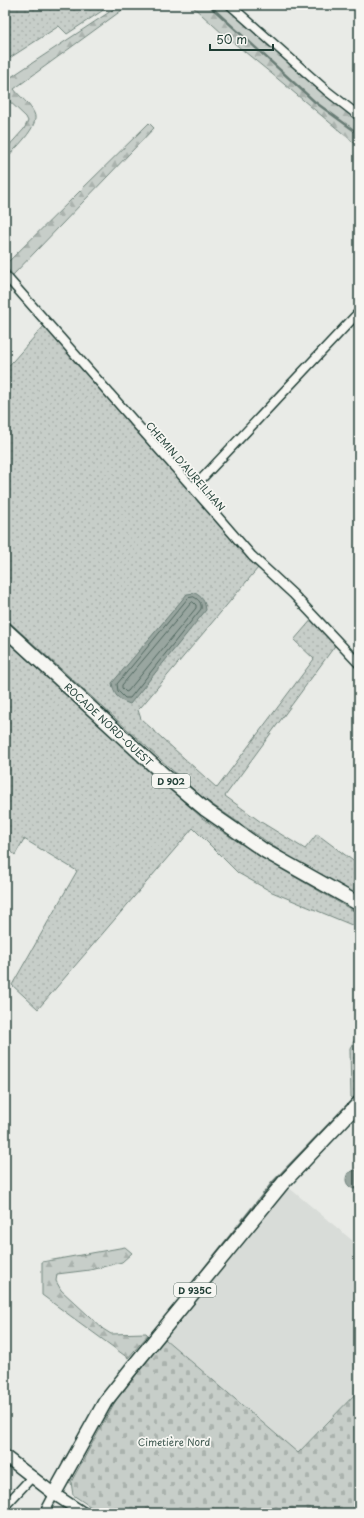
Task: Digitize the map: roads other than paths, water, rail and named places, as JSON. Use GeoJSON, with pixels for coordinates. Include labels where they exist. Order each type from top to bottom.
{"type":"FeatureCollection","features":[{"type":"Feature","properties":{"kind":"main road","name":"ROCADE NORD-OUEST"},"geometry":{"type":"LineString","coordinates":[[5,628],[164,775],[206,810],[265,851],[359,904]]}},
{"type":"Feature","properties":{"kind":"main road","name":"D 935C"},"geometry":{"type":"LineString","coordinates":[[54,1494],[105,1402],[283,1183],[359,1103]]}},
{"type":"Feature","properties":{"kind":"main road"},"geometry":{"type":"LineString","coordinates":[[5,1456],[33,1476],[54,1494],[83,1513]]}},
{"type":"Feature","properties":{"kind":"street"},"geometry":{"type":"LineString","coordinates":[[230,5],[327,91],[359,116]]}},
{"type":"Feature","properties":{"kind":"street","name":"CHEMIN D'AUREILHAN"},"geometry":{"type":"LineString","coordinates":[[5,275],[252,556],[305,606],[359,664]]}},
{"type":"Feature","properties":{"kind":"street"},"geometry":{"type":"LineString","coordinates":[[193,488],[359,312]]}},
{"type":"Feature","properties":{"kind":"street"},"geometry":{"type":"LineString","coordinates":[[5,1506],[33,1476]]}},
{"type":"Feature","properties":{"kind":"street"},"geometry":{"type":"LineString","coordinates":[[44,1513],[54,1494]]}},
{"type":"Feature","properties":{"kind":"water"},"geometry":{"type":"Polygon","coordinates":[[[195,593],[203,600],[206,610],[130,704],[122,701],[115,694],[112,683],[187,594],[195,593]]]}},
{"type":"Feature","properties":{"kind":"water"},"geometry":{"type":"Polygon","coordinates":[[[355,1170],[359,1171],[359,1187],[354,1189],[351,1188],[346,1182],[346,1178],[348,1173],[355,1170]]]}},
{"type":"Feature","properties":{"kind":"waterway"},"geometry":{"type":"LineString","coordinates":[[209,5],[315,102],[359,134]]}},
{"type":"Feature","properties":{"kind":"waterway"},"geometry":{"type":"LineString","coordinates":[[180,1299],[273,1182],[359,1093]]}},
{"type":"Feature","properties":{"kind":"waterway"},"geometry":{"type":"LineString","coordinates":[[63,1463],[73,1447]]}},
{"type":"Feature","properties":{"kind":"park label","name":"Cimetière Nord"},"geometry":{"type":"Point","coordinates":[174,1441]}}]}
